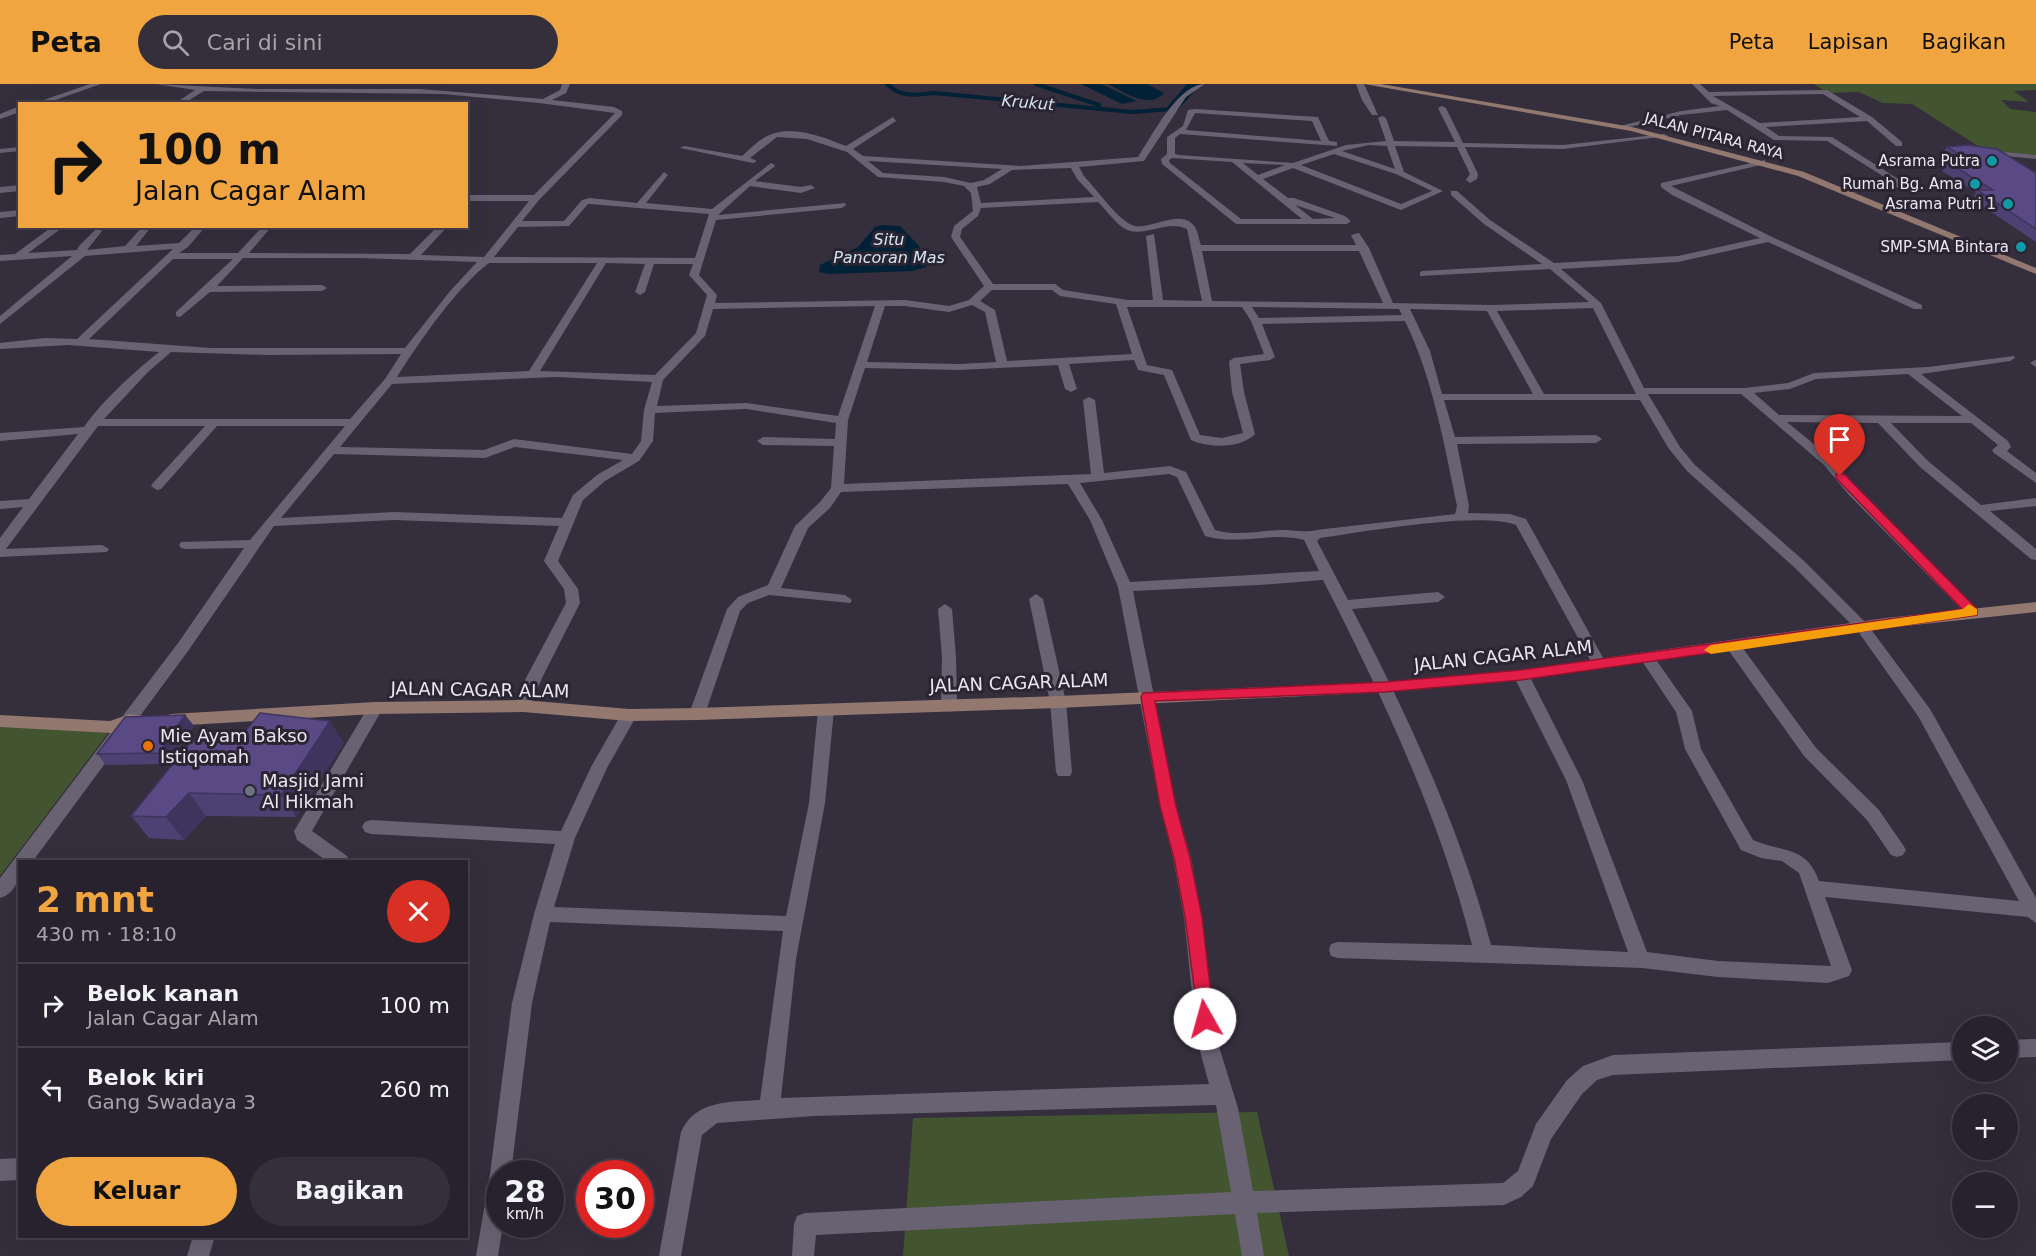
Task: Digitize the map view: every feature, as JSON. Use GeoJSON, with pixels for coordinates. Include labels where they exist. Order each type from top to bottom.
{"type":"FeatureCollection","features":[{"type":"Feature","properties":{"kind":"street"},"geometry":{"type":"LineString","coordinates":[[41,102],[97,84]]}},
{"type":"Feature","properties":{"kind":"street"},"geometry":{"type":"LineString","coordinates":[[24,860],[129,720],[254,544],[388,381],[408,351],[470,275],[487,260],[536,198],[619,113],[614,109],[419,91],[202,89],[160,84]]}},
{"type":"Feature","properties":{"kind":"street"},"geometry":{"type":"LineString","coordinates":[[321,91],[336,84]]}},
{"type":"Feature","properties":{"kind":"street"},"geometry":{"type":"LineString","coordinates":[[542,102],[563,91],[566,84]]}},
{"type":"Feature","properties":{"kind":"street"},"geometry":{"type":"LineString","coordinates":[[859,158],[1011,167],[1077,165],[1141,159],[1183,96],[1201,84]]}},
{"type":"Feature","properties":{"kind":"street"},"geometry":{"type":"LineString","coordinates":[[1360,84],[1366,100],[1379,115],[1401,171],[1398,172]]}},
{"type":"Feature","properties":{"kind":"street","name":"JALAN PITARA RAYA"},"geometry":{"type":"LineString","coordinates":[[1368,84],[1393,86],[1620,127],[1762,162],[1794,171],[2036,271]]}},
{"type":"Feature","properties":{"kind":"street"},"geometry":{"type":"LineString","coordinates":[[1696,84],[1709,94],[1713,101],[1760,125],[1781,140],[1829,139],[1902,184],[1845,192]]}},
{"type":"Feature","properties":{"kind":"street"},"geometry":{"type":"LineString","coordinates":[[180,102],[202,89]]}},
{"type":"Feature","properties":{"kind":"street"},"geometry":{"type":"LineString","coordinates":[[499,98],[510,89]]}},
{"type":"Feature","properties":{"kind":"street"},"geometry":{"type":"LineString","coordinates":[[1709,94],[1822,92],[1869,119],[1899,144]]}},
{"type":"Feature","properties":{"kind":"street"},"geometry":{"type":"LineString","coordinates":[[469,104],[487,96]]}},
{"type":"Feature","properties":{"kind":"street"},"geometry":{"type":"LineString","coordinates":[[1442,108],[1474,174],[1470,180]]}},
{"type":"Feature","properties":{"kind":"street"},"geometry":{"type":"LineString","coordinates":[[1620,127],[1726,108]]}},
{"type":"Feature","properties":{"kind":"street"},"geometry":{"type":"LineString","coordinates":[[0,117],[18,110]]}},
{"type":"Feature","properties":{"kind":"street"},"geometry":{"type":"LineString","coordinates":[[1171,155],[1171,137],[1186,127],[1191,112],[1195,111],[1311,118],[1316,120],[1326,141]]}},
{"type":"Feature","properties":{"kind":"street"},"geometry":{"type":"LineString","coordinates":[[847,149],[893,119]]}},
{"type":"Feature","properties":{"kind":"street"},"geometry":{"type":"LineString","coordinates":[[1760,125],[1814,120],[1869,119]]}},
{"type":"Feature","properties":{"kind":"street"},"geometry":{"type":"LineString","coordinates":[[1179,132],[1326,141],[1346,147]]}},
{"type":"Feature","properties":{"kind":"street"},"geometry":{"type":"LineString","coordinates":[[744,159],[780,134],[820,139],[847,149],[874,172],[881,175],[955,181],[970,186],[987,182],[1011,167]]}},
{"type":"Feature","properties":{"kind":"street"},"geometry":{"type":"LineString","coordinates":[[1257,178],[1346,147],[1390,142],[1563,147],[1664,136]]}},
{"type":"Feature","properties":{"kind":"street"},"geometry":{"type":"LineString","coordinates":[[523,706],[534,678],[573,603],[574,592],[554,569],[551,561],[571,509],[584,491],[635,458],[647,441],[650,410],[658,379],[701,334],[710,306],[710,291],[694,278],[696,261],[709,223],[714,215],[748,183],[771,165],[684,148]]}},
{"type":"Feature","properties":{"kind":"street"},"geometry":{"type":"LineString","coordinates":[[0,151],[18,149]]}},
{"type":"Feature","properties":{"kind":"street"},"geometry":{"type":"LineString","coordinates":[[1278,195],[1347,220],[1239,222],[1166,164],[1165,159],[1171,155],[1283,162],[1401,207],[1439,191],[1398,172],[1334,151]]}},
{"type":"Feature","properties":{"kind":"street"},"geometry":{"type":"LineString","coordinates":[[1977,151],[2036,157]]}},
{"type":"Feature","properties":{"kind":"street"},"geometry":{"type":"LineString","coordinates":[[1234,160],[1312,222]]}},
{"type":"Feature","properties":{"kind":"street"},"geometry":{"type":"LineString","coordinates":[[1762,162],[1664,185],[1675,193],[1769,239],[1918,307]]}},
{"type":"Feature","properties":{"kind":"street"},"geometry":{"type":"LineString","coordinates":[[1077,165],[1075,167],[1080,177],[1130,228],[1184,223],[1191,228],[1207,303]]}},
{"type":"Feature","properties":{"kind":"street"},"geometry":{"type":"LineString","coordinates":[[640,205],[664,175]]}},
{"type":"Feature","properties":{"kind":"street"},"geometry":{"type":"LineString","coordinates":[[748,183],[801,190],[811,188]]}},
{"type":"Feature","properties":{"kind":"street"},"geometry":{"type":"LineString","coordinates":[[970,186],[977,206],[975,215],[958,227],[955,236],[960,247],[985,276],[989,287]]}},
{"type":"Feature","properties":{"kind":"street"},"geometry":{"type":"LineString","coordinates":[[0,190],[18,188]]}},
{"type":"Feature","properties":{"kind":"street"},"geometry":{"type":"LineString","coordinates":[[1454,193],[1493,227],[1554,268],[1596,305],[1642,394],[1675,449],[1691,468],[1799,564],[1862,627],[1924,713],[2035,912]]}},
{"type":"Feature","properties":{"kind":"street"},"geometry":{"type":"LineString","coordinates":[[468,198],[536,198]]}},
{"type":"Feature","properties":{"kind":"street"},"geometry":{"type":"LineString","coordinates":[[468,205],[479,198]]}},
{"type":"Feature","properties":{"kind":"street"},"geometry":{"type":"LineString","coordinates":[[977,206],[1101,199]]}},
{"type":"Feature","properties":{"kind":"street"},"geometry":{"type":"LineString","coordinates":[[514,224],[566,224],[581,207],[590,201],[714,215],[842,205]]}},
{"type":"Feature","properties":{"kind":"street"},"geometry":{"type":"LineString","coordinates":[[0,215],[18,213]]}},
{"type":"Feature","properties":{"kind":"street"},"geometry":{"type":"LineString","coordinates":[[17,257],[57,228]]}},
{"type":"Feature","properties":{"kind":"street"},"geometry":{"type":"LineString","coordinates":[[128,249],[146,228]]}},
{"type":"Feature","properties":{"kind":"street"},"geometry":{"type":"LineString","coordinates":[[79,343],[185,245],[200,228]]}},
{"type":"Feature","properties":{"kind":"street"},"geometry":{"type":"LineString","coordinates":[[180,314],[208,289],[266,228]]}},
{"type":"Feature","properties":{"kind":"street"},"geometry":{"type":"LineString","coordinates":[[413,257],[442,228]]}},
{"type":"Feature","properties":{"kind":"street"},"geometry":{"type":"LineString","coordinates":[[0,321],[82,253],[82,248],[97,231]]}},
{"type":"Feature","properties":{"kind":"street"},"geometry":{"type":"LineString","coordinates":[[1356,235],[1389,305]]}},
{"type":"Feature","properties":{"kind":"street"},"geometry":{"type":"LineString","coordinates":[[1151,236],[1158,303]]}},
{"type":"Feature","properties":{"kind":"street"},"geometry":{"type":"LineString","coordinates":[[1424,274],[1678,259],[1769,239]]}},
{"type":"Feature","properties":{"kind":"street"},"geometry":{"type":"LineString","coordinates":[[0,258],[185,245]]}},
{"type":"Feature","properties":{"kind":"street"},"geometry":{"type":"LineString","coordinates":[[1197,248],[1364,248]]}},
{"type":"Feature","properties":{"kind":"street"},"geometry":{"type":"LineString","coordinates":[[172,256],[696,261]]}},
{"type":"Feature","properties":{"kind":"street"},"geometry":{"type":"LineString","coordinates":[[533,373],[603,261]]}},
{"type":"Feature","properties":{"kind":"street"},"geometry":{"type":"LineString","coordinates":[[640,292],[650,262]]}},
{"type":"Feature","properties":{"kind":"street"},"geometry":{"type":"LineString","coordinates":[[710,306],[905,303],[949,309],[973,302],[989,287],[1055,287],[1060,293],[1128,303],[1490,308],[1596,305]]}},
{"type":"Feature","properties":{"kind":"street"},"geometry":{"type":"LineString","coordinates":[[208,289],[322,288]]}},
{"type":"Feature","properties":{"kind":"street"},"geometry":{"type":"LineString","coordinates":[[973,302],[990,310],[1002,365]]}},
{"type":"Feature","properties":{"kind":"street"},"geometry":{"type":"LineString","coordinates":[[770,591],[802,526],[825,505],[837,488],[842,420],[881,303]]}},
{"type":"Feature","properties":{"kind":"street"},"geometry":{"type":"LineString","coordinates":[[1128,303],[1121,306],[1143,369],[1168,372],[1197,439],[1242,439],[1250,431],[1238,392],[1234,361],[1270,357],[1256,321],[1244,303]]}},
{"type":"Feature","properties":{"kind":"street"},"geometry":{"type":"LineString","coordinates":[[1403,306],[1425,351],[1450,441],[1463,506],[1461,518]]}},
{"type":"Feature","properties":{"kind":"street"},"geometry":{"type":"LineString","coordinates":[[1490,308],[1540,396]]}},
{"type":"Feature","properties":{"kind":"street"},"geometry":{"type":"LineString","coordinates":[[1256,321],[1409,318]]}},
{"type":"Feature","properties":{"kind":"street"},"geometry":{"type":"LineString","coordinates":[[0,346],[24,343],[79,343],[260,353],[408,351]]}},
{"type":"Feature","properties":{"kind":"street"},"geometry":{"type":"LineString","coordinates":[[0,547],[89,426],[140,373],[170,349]]}},
{"type":"Feature","properties":{"kind":"street"},"geometry":{"type":"LineString","coordinates":[[862,365],[924,368],[1063,363],[1138,357]]}},
{"type":"Feature","properties":{"kind":"street"},"geometry":{"type":"LineString","coordinates":[[1436,397],[1744,391],[1790,386],[1814,376],[1911,371],[2010,358]]}},
{"type":"Feature","properties":{"kind":"street"},"geometry":{"type":"LineString","coordinates":[[1063,363],[1071,389]]}},
{"type":"Feature","properties":{"kind":"street"},"geometry":{"type":"LineString","coordinates":[[1911,371],[2006,446],[1998,450],[2036,479]]}},
{"type":"Feature","properties":{"kind":"street"},"geometry":{"type":"LineString","coordinates":[[388,381],[533,373],[612,374],[658,379]]}},
{"type":"Feature","properties":{"kind":"street"},"geometry":{"type":"LineString","coordinates":[[1744,391],[1828,462],[1852,491],[1972,612]]}},
{"type":"Feature","properties":{"kind":"street"},"geometry":{"type":"LineString","coordinates":[[1089,400],[1098,477]]}},
{"type":"Feature","properties":{"kind":"street"},"geometry":{"type":"LineString","coordinates":[[650,410],[746,406],[842,420]]}},
{"type":"Feature","properties":{"kind":"street"},"geometry":{"type":"LineString","coordinates":[[1776,418],[1974,420]]}},
{"type":"Feature","properties":{"kind":"street"},"geometry":{"type":"LineString","coordinates":[[1882,420],[1924,464],[2036,556]]}},
{"type":"Feature","properties":{"kind":"street"},"geometry":{"type":"LineString","coordinates":[[0,436],[89,426],[353,423]]}},
{"type":"Feature","properties":{"kind":"street"},"geometry":{"type":"LineString","coordinates":[[157,486],[213,424]]}},
{"type":"Feature","properties":{"kind":"street"},"geometry":{"type":"LineString","coordinates":[[1450,441],[1596,439]]}},
{"type":"Feature","properties":{"kind":"street"},"geometry":{"type":"LineString","coordinates":[[763,441],[841,443]]}},
{"type":"Feature","properties":{"kind":"street"},"geometry":{"type":"LineString","coordinates":[[331,450],[485,454],[514,443],[635,458]]}},
{"type":"Feature","properties":{"kind":"street"},"geometry":{"type":"LineString","coordinates":[[837,488],[1072,480],[1179,471],[1210,533],[1222,536],[1296,533],[1310,538],[1341,605],[1385,687],[1449,841],[1469,896],[1484,953]]}},
{"type":"Feature","properties":{"kind":"street"},"geometry":{"type":"LineString","coordinates":[[1072,480],[1096,520],[1125,587],[1166,796],[1182,858],[1193,917],[1210,1052],[1228,1108],[1253,1256]]}},
{"type":"Feature","properties":{"kind":"street"},"geometry":{"type":"LineString","coordinates":[[0,505],[33,502]]}},
{"type":"Feature","properties":{"kind":"street"},"geometry":{"type":"LineString","coordinates":[[1978,509],[2036,502]]}},
{"type":"Feature","properties":{"kind":"street"},"geometry":{"type":"LineString","coordinates":[[272,522],[394,516],[566,522]]}},
{"type":"Feature","properties":{"kind":"street"},"geometry":{"type":"LineString","coordinates":[[1310,538],[1316,534],[1461,518],[1510,518],[1521,522],[1600,665]]}},
{"type":"Feature","properties":{"kind":"street"},"geometry":{"type":"LineString","coordinates":[[186,545],[254,544]]}},
{"type":"Feature","properties":{"kind":"street"},"geometry":{"type":"LineString","coordinates":[[0,552],[102,549]]}},
{"type":"Feature","properties":{"kind":"street"},"geometry":{"type":"LineString","coordinates":[[1125,587],[1259,581],[1326,575]]}},
{"type":"Feature","properties":{"kind":"street"},"geometry":{"type":"LineString","coordinates":[[696,714],[734,609],[743,600],[770,591],[845,600]]}},
{"type":"Feature","properties":{"kind":"street"},"geometry":{"type":"LineString","coordinates":[[1341,605],[1438,597]]}},
{"type":"Feature","properties":{"kind":"street"},"geometry":{"type":"LineString","coordinates":[[1036,599],[1058,702],[1064,772]]}},
{"type":"Feature","properties":{"kind":"street","name":"JALAN CAGAR ALAM"},"geometry":{"type":"LineString","coordinates":[[0,721],[111,727],[129,720],[311,714],[375,708],[523,706],[628,715],[696,714],[1058,702],[1385,687],[1521,675],[1972,612],[2036,607]]}},
{"type":"Feature","properties":{"kind":"street"},"geometry":{"type":"LineString","coordinates":[[945,609],[949,657],[949,706]]}},
{"type":"Feature","properties":{"kind":"street"},"geometry":{"type":"LineString","coordinates":[[1734,647],[1810,752],[1867,808],[1897,850]]}},
{"type":"Feature","properties":{"kind":"street"},"geometry":{"type":"LineString","coordinates":[[1338,950],[1484,953],[1620,962],[1639,959],[1718,969],[1828,975],[1842,970],[1806,869],[1794,858],[1761,851],[1747,845],[1693,749],[1684,711],[1647,658]]}},
{"type":"Feature","properties":{"kind":"street"},"geometry":{"type":"LineString","coordinates":[[1521,675],[1574,780],[1639,959]]}},
{"type":"Feature","properties":{"kind":"street"},"geometry":{"type":"LineString","coordinates":[[339,860],[303,835],[303,831],[375,708]]}},
{"type":"Feature","properties":{"kind":"street"},"geometry":{"type":"LineString","coordinates":[[769,1110],[785,970],[817,803],[826,710]]}},
{"type":"Feature","properties":{"kind":"street"},"geometry":{"type":"LineString","coordinates":[[502,1160],[522,1003],[543,914],[566,838],[599,767],[628,715]]}},
{"type":"Feature","properties":{"kind":"street"},"geometry":{"type":"LineString","coordinates":[[372,827],[566,838]]}},
{"type":"Feature","properties":{"kind":"street"},"geometry":{"type":"LineString","coordinates":[[0,891],[18,868]]}},
{"type":"Feature","properties":{"kind":"street"},"geometry":{"type":"LineString","coordinates":[[1814,888],[2035,912]]}},
{"type":"Feature","properties":{"kind":"street"},"geometry":{"type":"LineString","coordinates":[[543,914],[794,924]]}},
{"type":"Feature","properties":{"kind":"street"},"geometry":{"type":"LineString","coordinates":[[2018,1049],[2036,1048]]}},
{"type":"Feature","properties":{"kind":"street"},"geometry":{"type":"LineString","coordinates":[[803,1256],[805,1224],[1191,1204],[1504,1194],[1519,1188],[1528,1175],[1540,1138],[1569,1095],[1587,1075],[1613,1065],[1952,1051]]}},
{"type":"Feature","properties":{"kind":"street"},"geometry":{"type":"LineString","coordinates":[[670,1256],[692,1132],[697,1123],[717,1113],[1222,1095]]}},
{"type":"Feature","properties":{"kind":"street"},"geometry":{"type":"LineString","coordinates":[[0,1170],[18,1169]]}},
{"type":"Feature","properties":{"kind":"street"},"geometry":{"type":"LineString","coordinates":[[198,1256],[203,1238]]}},
{"type":"Feature","properties":{"kind":"street"},"geometry":{"type":"LineString","coordinates":[[487,1256],[490,1238]]}},
{"type":"Feature","properties":{"kind":"green space"},"geometry":{"type":"Polygon","coordinates":[[[1814,84],[2036,84],[2036,90],[2014,91],[2029,102],[2001,100],[2010,109],[2036,112],[2036,155],[1986,151],[1912,104],[1883,103],[1859,92],[1827,93],[1814,84]]]}},
{"type":"Feature","properties":{"kind":"green space"},"geometry":{"type":"Polygon","coordinates":[[[0,726],[109,732],[0,876],[0,726]]]}},
{"type":"Feature","properties":{"kind":"green space"},"geometry":{"type":"Polygon","coordinates":[[[1257,1112],[1289,1256],[903,1256],[913,1118],[1257,1112]]]}},
{"type":"Feature","properties":{"kind":"water"},"geometry":{"type":"Polygon","coordinates":[[[1081,84],[1101,84],[1137,101],[1122,104],[1081,84]]]}},
{"type":"Feature","properties":{"kind":"water"},"geometry":{"type":"Polygon","coordinates":[[[1108,84],[1147,84],[1164,93],[1158,98],[1143,100],[1108,84]]]}},
{"type":"Feature","properties":{"kind":"water","name":"Situ Pancoran Mas"},"geometry":{"type":"Polygon","coordinates":[[[900,226],[919,246],[927,267],[912,271],[829,274],[819,272],[820,265],[858,247],[875,227],[900,226]]]}},
{"type":"Feature","properties":{"kind":"building"},"geometry":{"type":"Polygon","coordinates":[[[1968,145],[1997,149],[2036,173],[2036,229],[1977,190],[1993,190],[1947,162],[1970,161],[1947,147],[1968,145]]]}},
{"type":"Feature","properties":{"kind":"building"},"geometry":{"type":"Polygon","coordinates":[[[260,713],[330,721],[281,795],[189,793],[166,817],[131,816],[192,740],[236,743],[260,713]]]}},
{"type":"Feature","properties":{"kind":"building"},"geometry":{"type":"Polygon","coordinates":[[[185,715],[159,753],[97,754],[125,717],[185,715]]]}},
{"type":"Feature","properties":{"kind":"waterway","name":"Krukut"},"geometry":{"type":"LineString","coordinates":[[887,84],[903,94],[934,93],[1132,112],[1172,109]]}},
{"type":"Feature","properties":{"kind":"waterway"},"geometry":{"type":"LineString","coordinates":[[1036,84],[1099,105]]}},
{"type":"Feature","properties":{"kind":"waterway"},"geometry":{"type":"LineString","coordinates":[[1172,109],[1195,84]]}},
{"type":"Feature","properties":{"kind":"slow traffic"},"geometry":{"type":"LineString","coordinates":[[1711,650],[1972,612],[1969,608]]}},
{"type":"Feature","properties":{"kind":"place","name":"Asrama Putra"},"geometry":{"type":"Point","coordinates":[1992,161]}},
{"type":"Feature","properties":{"kind":"place","name":"Rumah Bg. Ama"},"geometry":{"type":"Point","coordinates":[1975,184]}},
{"type":"Feature","properties":{"kind":"place","name":"Asrama Putri 1"},"geometry":{"type":"Point","coordinates":[2008,204]}},
{"type":"Feature","properties":{"kind":"place","name":"SMP-SMA Bintara"},"geometry":{"type":"Point","coordinates":[2021,247]}},
{"type":"Feature","properties":{"kind":"place","name":"Mie Ayam Bakso Istiqomah"},"geometry":{"type":"Point","coordinates":[148,746]}},
{"type":"Feature","properties":{"kind":"place","name":"Masjid Jami Al Hikmah"},"geometry":{"type":"Point","coordinates":[250,791]}},
{"type":"Feature","properties":{"kind":"route"},"geometry":{"type":"LineString","coordinates":[[1205,1019],[1193,917],[1182,858],[1168,806],[1148,697],[1385,687],[1521,675],[1972,612],[1868,508],[1840,476]]}}]}
